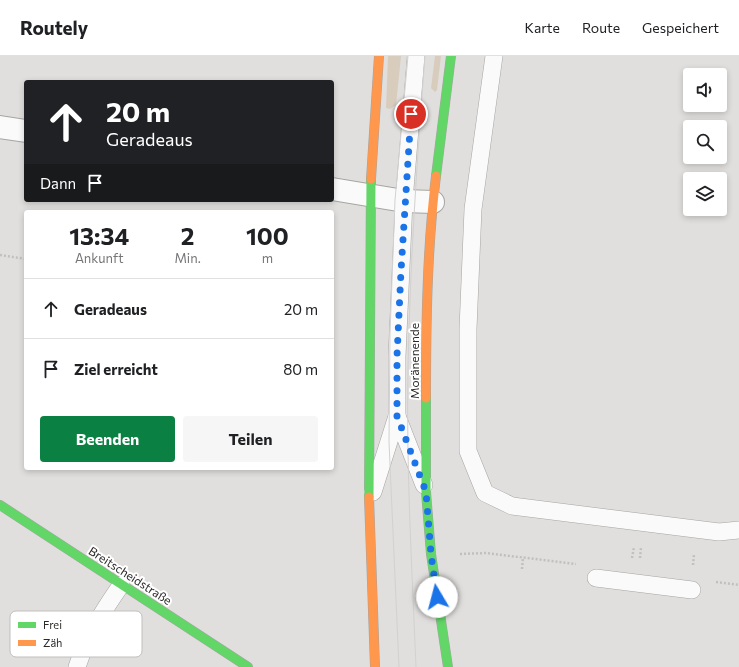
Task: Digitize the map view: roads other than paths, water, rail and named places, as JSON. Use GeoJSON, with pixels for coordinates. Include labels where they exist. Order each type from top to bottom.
{"type":"FeatureCollection","features":[{"type":"Feature","properties":{"kind":"main road"},"geometry":{"type":"LineString","coordinates":[[375,667],[369,503],[370,196],[379,56]]}},
{"type":"Feature","properties":{"kind":"main road","name":"Moränenende"},"geometry":{"type":"LineString","coordinates":[[448,667],[431,554],[426,492],[426,326],[433,202],[451,56]]}},
{"type":"Feature","properties":{"kind":"main road","name":"Breitscheidstraße"},"geometry":{"type":"LineString","coordinates":[[0,505],[248,667]]}},
{"type":"Feature","properties":{"kind":"street"},"geometry":{"type":"LineString","coordinates":[[0,127],[24,131]]}},
{"type":"Feature","properties":{"kind":"street"},"geometry":{"type":"LineString","coordinates":[[334,189],[404,201],[433,202]]}},
{"type":"Feature","properties":{"kind":"lane"},"geometry":{"type":"LineString","coordinates":[[369,503],[397,416],[397,356],[404,201],[416,56]]}},
{"type":"Feature","properties":{"kind":"lane"},"geometry":{"type":"LineString","coordinates":[[494,56],[473,209],[468,329],[468,450],[485,493],[512,506],[719,532],[739,530]]}},
{"type":"Feature","properties":{"kind":"lane"},"geometry":{"type":"LineString","coordinates":[[397,416],[426,492]]}},
{"type":"Feature","properties":{"kind":"lane"},"geometry":{"type":"LineString","coordinates":[[596,578],[692,590]]}},
{"type":"Feature","properties":{"kind":"lane"},"geometry":{"type":"LineString","coordinates":[[103,611],[121,585]]}},
{"type":"Feature","properties":{"kind":"lane"},"geometry":{"type":"LineString","coordinates":[[77,667],[81,657]]}},
{"type":"Feature","properties":{"kind":"tram line"},"geometry":{"type":"LineString","coordinates":[[399,667],[389,442],[390,334],[395,200],[408,56]]}},
{"type":"Feature","properties":{"kind":"tram line"},"geometry":{"type":"LineString","coordinates":[[416,667],[409,481],[408,369],[414,212],[425,56]]}}]}
